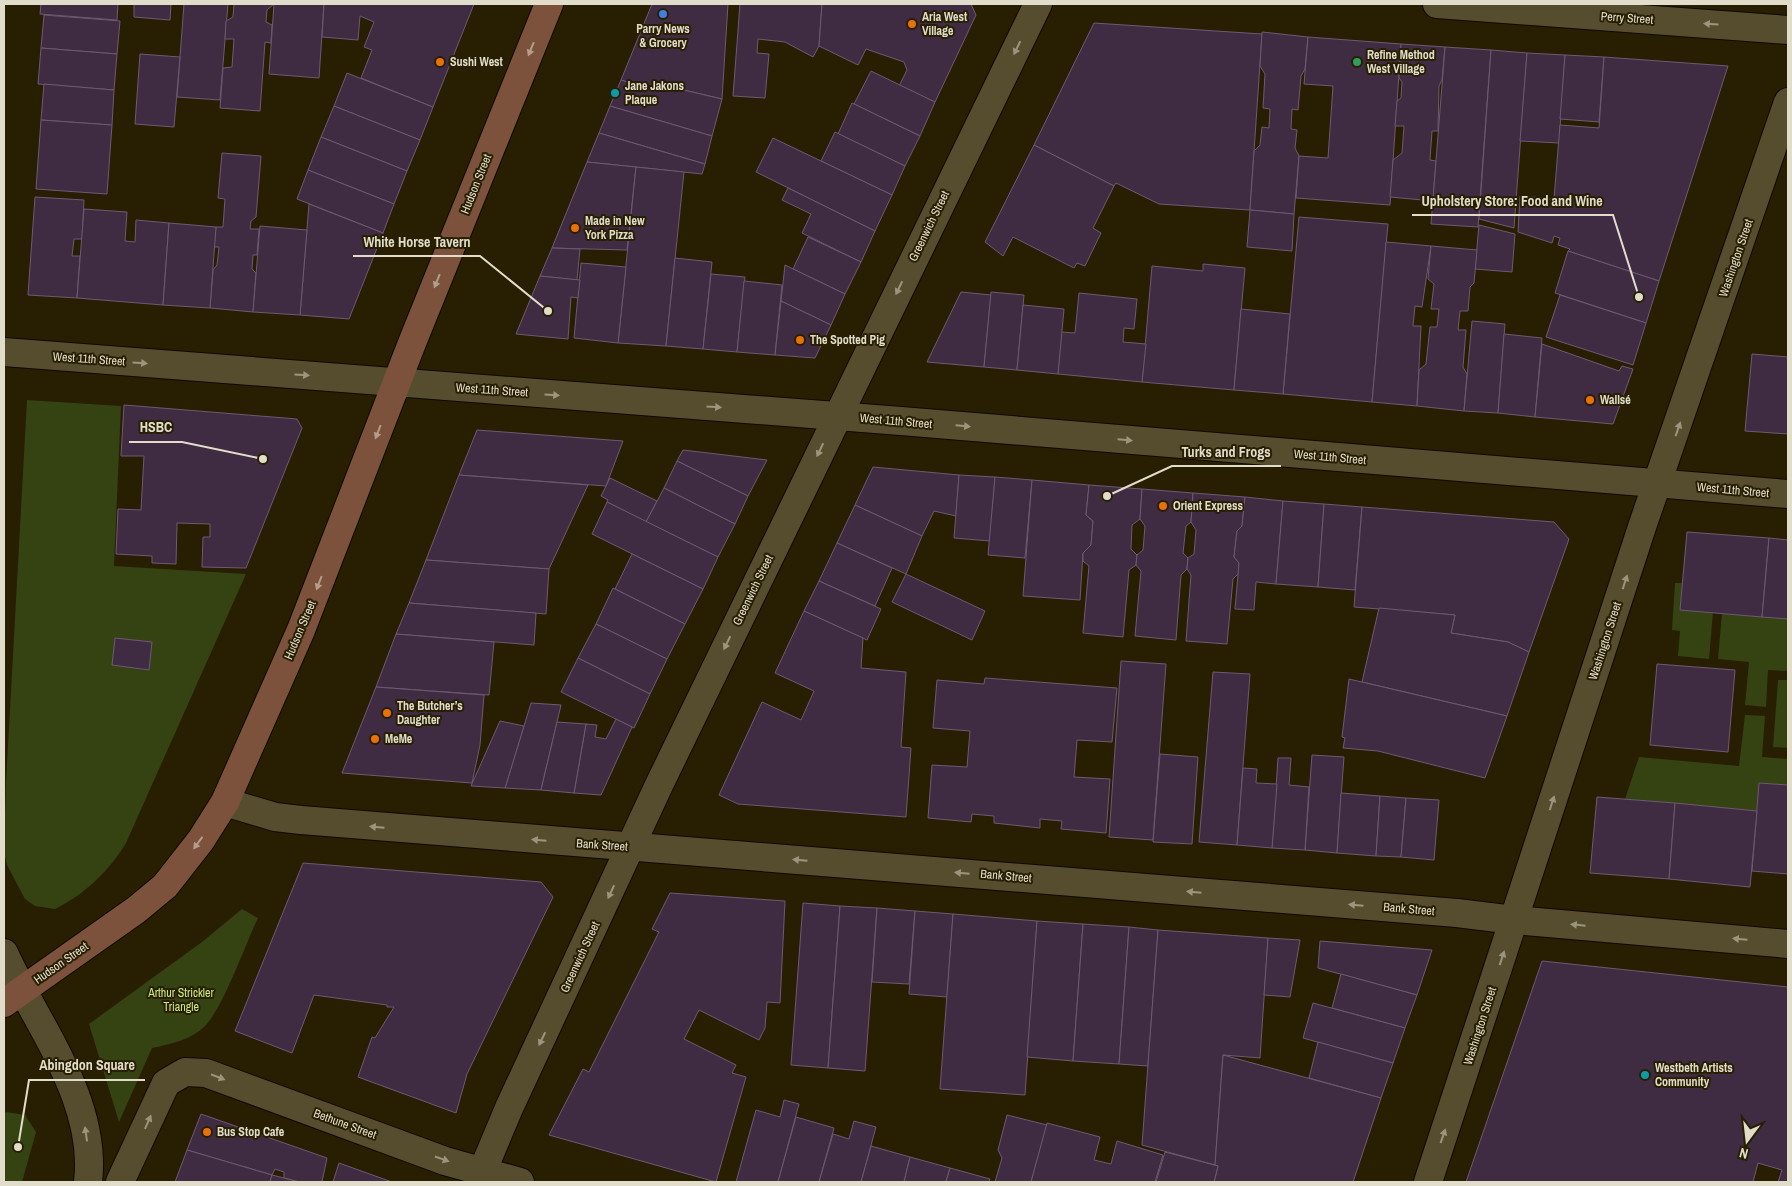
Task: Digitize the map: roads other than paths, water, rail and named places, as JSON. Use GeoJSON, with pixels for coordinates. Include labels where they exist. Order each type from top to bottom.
{"type":"FeatureCollection","features":[{"type":"Feature","properties":{"kind":"main road","name":"Hudson Street"},"geometry":{"type":"LineString","coordinates":[[13,997],[136,910],[165,886],[201,840],[225,802],[301,630],[412,343],[550,4]]}},
{"type":"Feature","properties":{"kind":"street","name":"Greenwich Street"},"geometry":{"type":"LineString","coordinates":[[480,1177],[631,847],[836,416],[1038,4]]}},
{"type":"Feature","properties":{"kind":"street","name":"Perry Street"},"geometry":{"type":"LineString","coordinates":[[1437,4],[1788,30]]}},
{"type":"Feature","properties":{"kind":"street","name":"Washington Street"},"geometry":{"type":"LineString","coordinates":[[1428,1182],[1658,483],[1788,102]]}},
{"type":"Feature","properties":{"kind":"street","name":"West 11th Street"},"geometry":{"type":"LineString","coordinates":[[4,352],[836,416],[1788,494]]}},
{"type":"Feature","properties":{"kind":"street","name":"Bank Street"},"geometry":{"type":"LineString","coordinates":[[225,802],[275,817],[302,820],[1457,913],[1514,920],[1788,944]]}},
{"type":"Feature","properties":{"kind":"street"},"geometry":{"type":"LineString","coordinates":[[4,953],[13,997]]}},
{"type":"Feature","properties":{"kind":"street","name":"Hudson Street"},"geometry":{"type":"LineString","coordinates":[[13,997],[73,1088],[87,1131],[88,1182]]}},
{"type":"Feature","properties":{"kind":"street","name":"Bethune Street"},"geometry":{"type":"LineString","coordinates":[[120,1182],[161,1091],[172,1078],[185,1072],[206,1073],[445,1161],[480,1177],[520,1182]]}},
{"type":"Feature","properties":{"kind":"place","name":"Parry News & Grocery"},"geometry":{"type":"Point","coordinates":[663,14]}},
{"type":"Feature","properties":{"kind":"place","name":"Aria West Village"},"geometry":{"type":"Point","coordinates":[912,24]}},
{"type":"Feature","properties":{"kind":"place","name":"Sushi West"},"geometry":{"type":"Point","coordinates":[440,62]}},
{"type":"Feature","properties":{"kind":"place","name":"Refine Method West Village"},"geometry":{"type":"Point","coordinates":[1357,62]}},
{"type":"Feature","properties":{"kind":"place","name":"Jane Jakons Plaque"},"geometry":{"type":"Point","coordinates":[615,93]}},
{"type":"Feature","properties":{"kind":"place","name":"Made in New York Pizza"},"geometry":{"type":"Point","coordinates":[575,228]}},
{"type":"Feature","properties":{"kind":"place","name":"Upholstery Store: Food and Wine"},"geometry":{"type":"Point","coordinates":[1639,297]}},
{"type":"Feature","properties":{"kind":"place","name":"White Horse Tavern"},"geometry":{"type":"Point","coordinates":[548,311]}},
{"type":"Feature","properties":{"kind":"place","name":"The Spotted Pig"},"geometry":{"type":"Point","coordinates":[800,340]}},
{"type":"Feature","properties":{"kind":"place","name":"Wallsé"},"geometry":{"type":"Point","coordinates":[1590,400]}},
{"type":"Feature","properties":{"kind":"place","name":"HSBC"},"geometry":{"type":"Point","coordinates":[263,459]}},
{"type":"Feature","properties":{"kind":"place","name":"Turks and Frogs"},"geometry":{"type":"Point","coordinates":[1107,496]}},
{"type":"Feature","properties":{"kind":"place","name":"Orient Express"},"geometry":{"type":"Point","coordinates":[1163,506]}},
{"type":"Feature","properties":{"kind":"place","name":"The Butcher’s Daughter"},"geometry":{"type":"Point","coordinates":[387,713]}},
{"type":"Feature","properties":{"kind":"place","name":"MeMe"},"geometry":{"type":"Point","coordinates":[375,739]}},
{"type":"Feature","properties":{"kind":"place","name":"Westbeth Artists Community"},"geometry":{"type":"Point","coordinates":[1645,1075]}},
{"type":"Feature","properties":{"kind":"place","name":"Bus Stop Cafe"},"geometry":{"type":"Point","coordinates":[207,1132]}},
{"type":"Feature","properties":{"kind":"place","name":"Abingdon Square"},"geometry":{"type":"Point","coordinates":[18,1147]}},
{"type":"Feature","properties":{"kind":"park label","name":"Arthur Strickler Triangle"},"geometry":{"type":"Point","coordinates":[181,1000]}}]}
